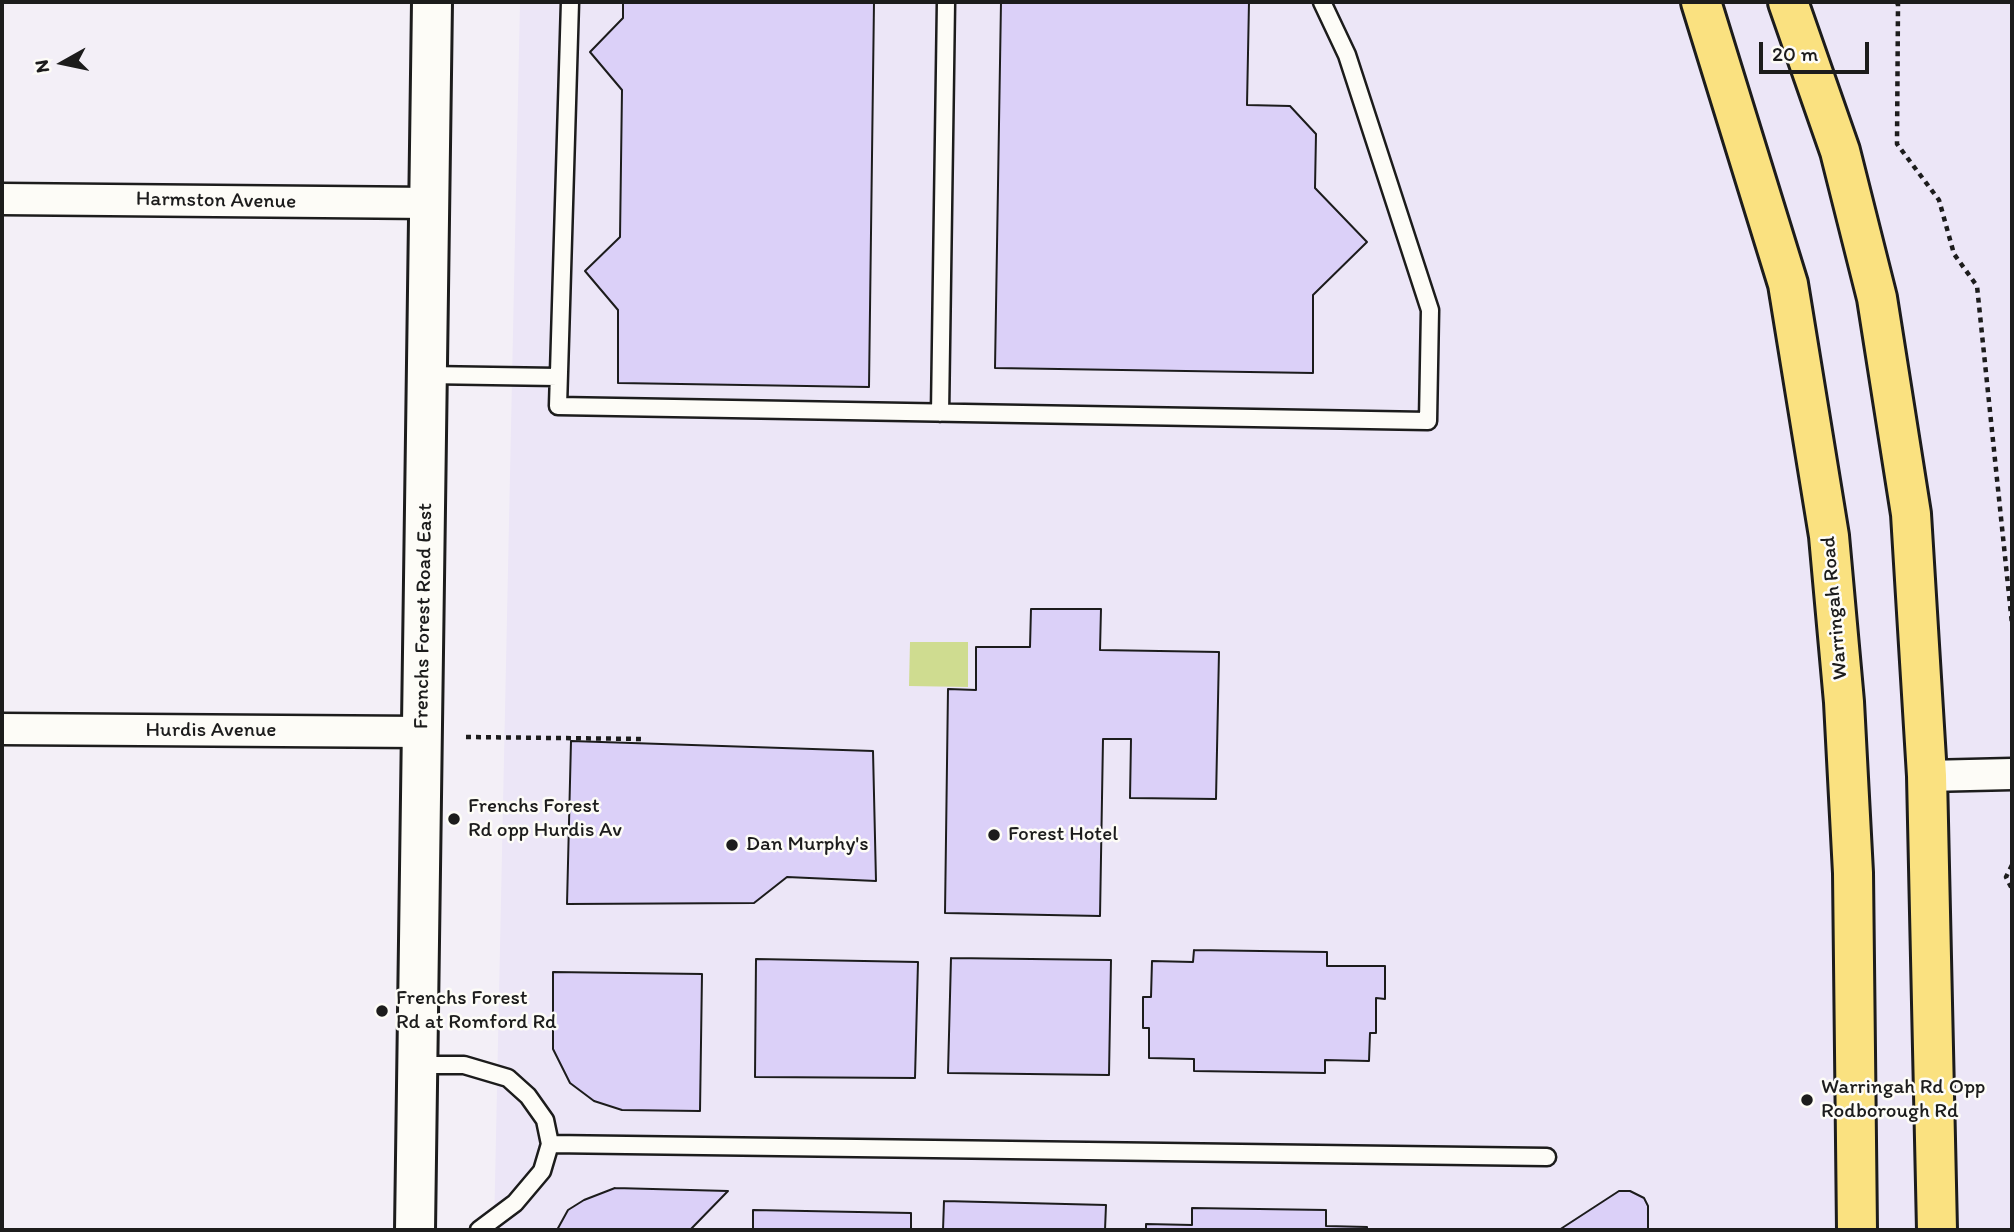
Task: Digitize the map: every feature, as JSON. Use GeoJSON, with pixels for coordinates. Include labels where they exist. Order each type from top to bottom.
{"type":"FeatureCollection","features":[{"type":"Feature","properties":{"kind":"highway","name":"Warringah Road"},"geometry":{"type":"LineString","coordinates":[[1701,2],[1788,284],[1829,536],[1844,702],[1853,873],[1857,1230]]}},
{"type":"Feature","properties":{"kind":"highway"},"geometry":{"type":"LineString","coordinates":[[1798,8],[1840,151],[1877,298],[1911,514],[1927,776],[1937,1230]]}},
{"type":"Feature","properties":{"kind":"main road","name":"Frenchs Forest Road East"},"geometry":{"type":"LineString","coordinates":[[415,1230],[432,2]]}},
{"type":"Feature","properties":{"kind":"street","name":"Harmston Avenue"},"geometry":{"type":"LineString","coordinates":[[2,199],[430,203]]}},
{"type":"Feature","properties":{"kind":"street","name":"Hurdis Avenue"},"geometry":{"type":"LineString","coordinates":[[2,729],[421,732]]}},
{"type":"Feature","properties":{"kind":"street"},"geometry":{"type":"LineString","coordinates":[[1927,776],[2012,774]]}},
{"type":"Feature","properties":{"kind":"lane"},"geometry":{"type":"LineString","coordinates":[[570,2],[558,406],[1427,421],[1430,310],[1348,55],[1322,2]]}},
{"type":"Feature","properties":{"kind":"lane"},"geometry":{"type":"LineString","coordinates":[[940,413],[946,2]]}},
{"type":"Feature","properties":{"kind":"lane"},"geometry":{"type":"LineString","coordinates":[[428,375],[557,377]]}},
{"type":"Feature","properties":{"kind":"lane"},"geometry":{"type":"LineString","coordinates":[[418,1065],[464,1065],[508,1078],[528,1096],[545,1120],[550,1144],[542,1171],[515,1203],[479,1230]]}},
{"type":"Feature","properties":{"kind":"lane"},"geometry":{"type":"LineString","coordinates":[[550,1144],[1547,1157]]}},
{"type":"Feature","properties":{"kind":"path"},"geometry":{"type":"LineString","coordinates":[[1896,2],[1899,4],[1897,144],[1939,200],[1954,254],[1977,286],[2012,624]]}},
{"type":"Feature","properties":{"kind":"path"},"geometry":{"type":"LineString","coordinates":[[466,737],[646,739]]}},
{"type":"Feature","properties":{"kind":"path"},"geometry":{"type":"LineString","coordinates":[[2012,865],[2006,877],[2012,889]]}},
{"type":"Feature","properties":{"kind":"shaded area"},"geometry":{"type":"Polygon","coordinates":[[[520,2],[2012,2],[2012,1230],[494,1230],[520,2]]]}},
{"type":"Feature","properties":{"kind":"green space"},"geometry":{"type":"Polygon","coordinates":[[[910,642],[968,642],[968,687],[909,686],[910,642]]]}},
{"type":"Feature","properties":{"kind":"building"},"geometry":{"type":"Polygon","coordinates":[[[623,2],[874,2],[869,387],[618,383],[618,310],[585,271],[620,237],[622,90],[590,52],[623,18],[623,2]]]}},
{"type":"Feature","properties":{"kind":"building"},"geometry":{"type":"Polygon","coordinates":[[[1001,2],[1249,2],[1247,105],[1290,106],[1316,134],[1315,188],[1367,242],[1313,295],[1313,373],[995,368],[1001,2]]]}},
{"type":"Feature","properties":{"kind":"building"},"geometry":{"type":"Polygon","coordinates":[[[1031,609],[1101,609],[1100,650],[1219,652],[1216,799],[1130,798],[1131,739],[1103,739],[1100,916],[945,913],[948,689],[976,690],[976,647],[1030,647],[1031,609]]]}},
{"type":"Feature","properties":{"kind":"building"},"geometry":{"type":"Polygon","coordinates":[[[571,741],[873,751],[876,881],[787,877],[754,903],[567,904],[571,741]]]}},
{"type":"Feature","properties":{"kind":"building"},"geometry":{"type":"Polygon","coordinates":[[[1194,950],[1327,952],[1327,966],[1385,966],[1385,999],[1376,998],[1376,1033],[1370,1033],[1369,1061],[1325,1060],[1325,1073],[1194,1071],[1194,1059],[1149,1058],[1149,1028],[1143,1028],[1143,997],[1151,997],[1152,961],[1193,962],[1194,950]]]}},
{"type":"Feature","properties":{"kind":"building"},"geometry":{"type":"Polygon","coordinates":[[[951,958],[1111,960],[1109,1075],[948,1073],[951,958]]]}},
{"type":"Feature","properties":{"kind":"building"},"geometry":{"type":"Polygon","coordinates":[[[756,959],[918,962],[915,1078],[755,1077],[756,959]]]}},
{"type":"Feature","properties":{"kind":"building"},"geometry":{"type":"Polygon","coordinates":[[[553,972],[702,974],[700,1111],[622,1110],[594,1101],[570,1083],[553,1049],[553,972]]]}},
{"type":"Feature","properties":{"kind":"building"},"geometry":{"type":"Polygon","coordinates":[[[615,1188],[728,1191],[690,1230],[557,1230],[568,1210],[584,1200],[615,1188]]]}},
{"type":"Feature","properties":{"kind":"building"},"geometry":{"type":"Polygon","coordinates":[[[1619,1191],[1630,1191],[1644,1198],[1648,1206],[1648,1230],[1559,1230],[1619,1191]]]}},
{"type":"Feature","properties":{"kind":"building"},"geometry":{"type":"Polygon","coordinates":[[[944,1201],[1106,1205],[1105,1230],[943,1230],[944,1201]]]}},
{"type":"Feature","properties":{"kind":"building"},"geometry":{"type":"Polygon","coordinates":[[[1192,1208],[1326,1210],[1326,1226],[1367,1227],[1367,1230],[1146,1230],[1146,1224],[1192,1225],[1192,1208]]]}},
{"type":"Feature","properties":{"kind":"building"},"geometry":{"type":"Polygon","coordinates":[[[753,1210],[911,1213],[911,1230],[753,1230],[753,1210]]]}},
{"type":"Feature","properties":{"kind":"place","name":"Frenchs Forest Rd opp Hurdis Av"},"geometry":{"type":"Point","coordinates":[454,819]}},
{"type":"Feature","properties":{"kind":"place","name":"Forest Hotel"},"geometry":{"type":"Point","coordinates":[994,835]}},
{"type":"Feature","properties":{"kind":"place","name":"Dan Murphy's"},"geometry":{"type":"Point","coordinates":[732,845]}},
{"type":"Feature","properties":{"kind":"place","name":"Frenchs Forest Rd at Romford Rd"},"geometry":{"type":"Point","coordinates":[382,1011]}},
{"type":"Feature","properties":{"kind":"place","name":"Warringah Rd Opp Rodborough Rd"},"geometry":{"type":"Point","coordinates":[1807,1100]}}]}
